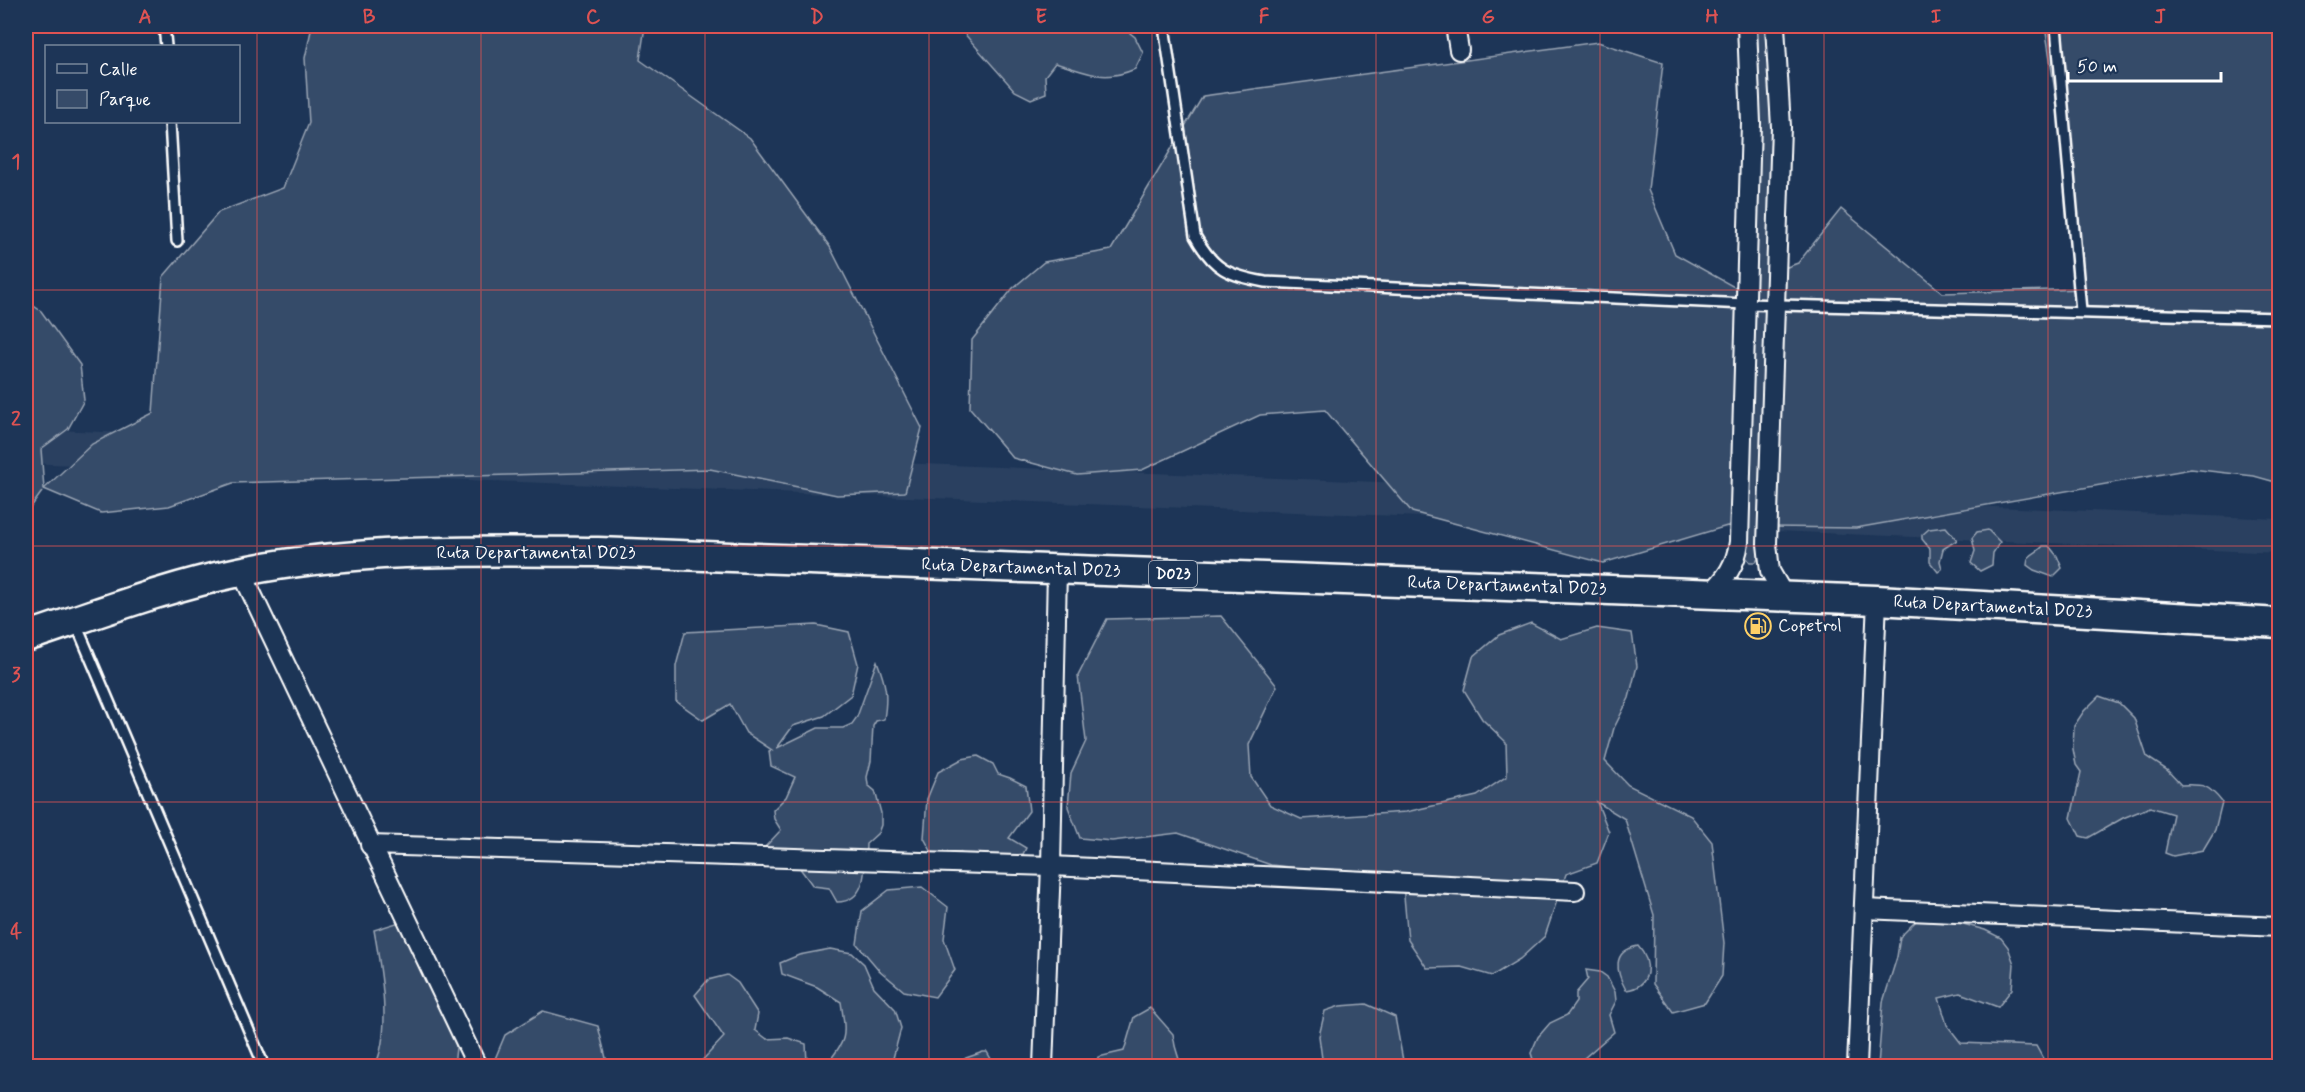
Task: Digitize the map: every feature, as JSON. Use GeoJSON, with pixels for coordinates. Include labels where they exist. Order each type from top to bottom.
{"type":"FeatureCollection","features":[{"type":"Feature","properties":{"kind":"main road","name":"Ruta Departamental D023"},"geometry":{"type":"LineString","coordinates":[[26,637],[181,585],[241,572],[324,559],[468,550],[597,552],[1877,600],[2280,623]]}},
{"type":"Feature","properties":{"kind":"street"},"geometry":{"type":"LineString","coordinates":[[1455,26],[1459,50]]}},
{"type":"Feature","properties":{"kind":"street"},"geometry":{"type":"LineString","coordinates":[[1710,594],[1725,579],[1737,554],[1751,123],[1747,26]]}},
{"type":"Feature","properties":{"kind":"street"},"geometry":{"type":"LineString","coordinates":[[1775,26],[1781,127],[1768,551],[1770,571],[1785,597]]}},
{"type":"Feature","properties":{"kind":"street"},"geometry":{"type":"LineString","coordinates":[[1043,1066],[1051,866],[1058,569]]}},
{"type":"Feature","properties":{"kind":"street"},"geometry":{"type":"LineString","coordinates":[[241,572],[477,1066]]}},
{"type":"Feature","properties":{"kind":"street"},"geometry":{"type":"LineString","coordinates":[[1857,1066],[1877,600]]}},
{"type":"Feature","properties":{"kind":"street"},"geometry":{"type":"LineString","coordinates":[[370,845],[1051,866],[1575,891]]}},
{"type":"Feature","properties":{"kind":"street"},"geometry":{"type":"LineString","coordinates":[[1864,909],[2280,927]]}},
{"type":"Feature","properties":{"kind":"lane"},"geometry":{"type":"LineString","coordinates":[[164,26],[166,45]]}},
{"type":"Feature","properties":{"kind":"lane"},"geometry":{"type":"LineString","coordinates":[[1164,26],[1195,236],[1208,257],[1223,271],[1242,278],[1265,282],[1746,304],[2280,318]]}},
{"type":"Feature","properties":{"kind":"lane"},"geometry":{"type":"LineString","coordinates":[[2056,26],[2080,311]]}},
{"type":"Feature","properties":{"kind":"lane"},"geometry":{"type":"LineString","coordinates":[[170,123],[177,241]]}},
{"type":"Feature","properties":{"kind":"lane"},"geometry":{"type":"LineString","coordinates":[[75,621],[264,1066]]}},
{"type":"Feature","properties":{"kind":"shaded area"},"geometry":{"type":"Polygon","coordinates":[[[26,429],[2279,519],[2280,553],[1709,528],[26,463],[26,429]]]}},
{"type":"Feature","properties":{"kind":"green space"},"geometry":{"type":"Polygon","coordinates":[[[312,26],[645,26],[640,60],[750,138],[830,247],[922,428],[905,492],[837,495],[710,469],[233,483],[169,506],[101,513],[44,489],[92,444],[153,413],[163,277],[219,212],[283,188],[309,123],[305,58],[312,26]]]}},
{"type":"Feature","properties":{"kind":"green space"},"geometry":{"type":"Polygon","coordinates":[[[960,26],[1121,26],[1135,37],[1143,53],[1135,69],[1114,75],[1095,75],[1055,63],[1045,76],[1046,93],[1031,99],[1015,91],[961,30],[960,26]]]}},
{"type":"Feature","properties":{"kind":"green space"},"geometry":{"type":"Polygon","coordinates":[[[1755,26],[1768,26],[1772,126],[1768,274],[1798,263],[1841,209],[1943,293],[2085,289],[2045,26],[2279,26],[2279,483],[2254,476],[2191,469],[1856,528],[1760,527],[1759,557],[1756,562],[1750,562],[1746,557],[1747,527],[1727,526],[1603,563],[1412,512],[1325,410],[1260,415],[1142,470],[1077,475],[1013,458],[970,408],[972,340],[1013,288],[1044,262],[1111,250],[1203,96],[1598,42],[1663,63],[1648,190],[1675,254],[1734,287],[1755,279],[1755,26]]]}},
{"type":"Feature","properties":{"kind":"green space"},"geometry":{"type":"Polygon","coordinates":[[[26,301],[41,311],[80,365],[84,400],[68,429],[41,449],[44,489],[26,514],[26,301]]]}},
{"type":"Feature","properties":{"kind":"green space"},"geometry":{"type":"Polygon","coordinates":[[[1946,527],[1957,540],[1943,549],[1940,561],[1942,569],[1938,572],[1930,562],[1930,549],[1922,539],[1922,535],[1929,529],[1946,527]]]}},
{"type":"Feature","properties":{"kind":"green space"},"geometry":{"type":"Polygon","coordinates":[[[1988,530],[2000,542],[1993,553],[1992,565],[1980,571],[1971,563],[1975,551],[1972,538],[1977,532],[1988,530]]]}},
{"type":"Feature","properties":{"kind":"green space"},"geometry":{"type":"Polygon","coordinates":[[[2043,546],[2049,546],[2057,556],[2062,568],[2053,577],[2027,565],[2030,556],[2043,546]]]}},
{"type":"Feature","properties":{"kind":"green space"},"geometry":{"type":"Polygon","coordinates":[[[1221,616],[1277,686],[1249,745],[1251,777],[1270,805],[1301,819],[1406,812],[1477,796],[1507,776],[1506,742],[1482,719],[1464,690],[1473,657],[1499,635],[1531,623],[1561,639],[1597,628],[1632,633],[1637,666],[1629,698],[1614,728],[1605,761],[1628,785],[1691,816],[1712,842],[1724,943],[1722,976],[1705,1003],[1673,1012],[1653,984],[1654,915],[1625,819],[1597,802],[1609,832],[1597,863],[1566,874],[1545,936],[1520,959],[1492,976],[1461,967],[1427,968],[1408,940],[1402,874],[1370,876],[1271,865],[1178,833],[1112,841],[1080,838],[1068,807],[1071,773],[1086,741],[1078,676],[1107,619],[1221,616]]]}},
{"type":"Feature","properties":{"kind":"green space"},"geometry":{"type":"Polygon","coordinates":[[[816,625],[849,632],[858,664],[851,695],[824,716],[793,726],[777,748],[818,728],[843,728],[852,724],[857,717],[877,661],[886,696],[884,719],[876,721],[873,726],[871,761],[867,777],[868,785],[875,791],[881,813],[881,825],[878,833],[866,844],[865,872],[860,889],[847,900],[837,902],[829,888],[813,886],[799,867],[771,867],[765,856],[765,847],[781,830],[774,819],[773,810],[786,797],[795,777],[771,766],[769,751],[772,750],[746,733],[730,704],[703,720],[676,701],[676,666],[685,632],[816,625]]]}},
{"type":"Feature","properties":{"kind":"green space"},"geometry":{"type":"Polygon","coordinates":[[[2099,696],[2119,703],[2134,718],[2147,757],[2167,770],[2181,785],[2209,788],[2222,802],[2215,830],[2203,850],[2173,856],[2165,853],[2173,814],[2150,807],[2123,818],[2088,838],[2080,836],[2071,818],[2081,772],[2076,765],[2073,749],[2074,726],[2084,711],[2099,696]]]}},
{"type":"Feature","properties":{"kind":"green space"},"geometry":{"type":"Polygon","coordinates":[[[978,756],[993,764],[998,774],[1026,786],[1029,811],[1009,838],[1026,848],[1023,854],[979,861],[959,852],[935,858],[924,838],[927,799],[938,772],[962,759],[978,756]]]}},
{"type":"Feature","properties":{"kind":"green space"},"geometry":{"type":"Polygon","coordinates":[[[922,887],[948,907],[944,939],[955,970],[935,997],[904,991],[879,970],[857,944],[862,911],[889,890],[922,887]]]}},
{"type":"Feature","properties":{"kind":"green space"},"geometry":{"type":"Polygon","coordinates":[[[1921,916],[1938,917],[1985,930],[2001,938],[2008,947],[2014,964],[2012,989],[1998,1007],[1960,993],[1939,998],[1947,1025],[1961,1043],[2036,1046],[2047,1066],[1878,1066],[1883,1002],[1897,957],[1900,937],[1921,916]]]}},
{"type":"Feature","properties":{"kind":"green space"},"geometry":{"type":"Polygon","coordinates":[[[406,920],[430,946],[436,1001],[452,1023],[457,1038],[454,1066],[375,1066],[383,1035],[384,999],[374,930],[406,920]]]}},
{"type":"Feature","properties":{"kind":"green space"},"geometry":{"type":"Polygon","coordinates":[[[1638,946],[1646,960],[1647,973],[1641,984],[1626,990],[1618,963],[1623,952],[1638,946]]]}},
{"type":"Feature","properties":{"kind":"green space"},"geometry":{"type":"Polygon","coordinates":[[[830,949],[852,953],[864,964],[874,987],[895,1009],[901,1028],[891,1066],[825,1066],[844,1037],[841,1002],[817,987],[782,974],[780,963],[799,955],[830,949]]]}},
{"type":"Feature","properties":{"kind":"green space"},"geometry":{"type":"Polygon","coordinates":[[[1586,970],[1600,972],[1607,977],[1615,992],[1616,1001],[1609,1015],[1614,1032],[1583,1059],[1581,1066],[1535,1066],[1531,1053],[1538,1037],[1550,1023],[1567,1015],[1576,1002],[1576,993],[1588,979],[1586,970]]]}},
{"type":"Feature","properties":{"kind":"green space"},"geometry":{"type":"Polygon","coordinates":[[[727,975],[738,983],[758,1014],[755,1030],[767,1039],[788,1038],[806,1044],[807,1062],[804,1066],[697,1066],[724,1037],[695,995],[708,980],[727,975]]]}},
{"type":"Feature","properties":{"kind":"green space"},"geometry":{"type":"Polygon","coordinates":[[[1366,1004],[1395,1017],[1404,1066],[1323,1066],[1319,1036],[1325,1011],[1340,1006],[1366,1004]]]}},
{"type":"Feature","properties":{"kind":"green space"},"geometry":{"type":"Polygon","coordinates":[[[1150,1008],[1173,1034],[1181,1066],[1096,1066],[1098,1057],[1124,1051],[1134,1017],[1150,1008]]]}},
{"type":"Feature","properties":{"kind":"green space"},"geometry":{"type":"Polygon","coordinates":[[[543,1011],[598,1026],[608,1066],[492,1066],[505,1035],[543,1011]]]}},
{"type":"Feature","properties":{"kind":"green space"},"geometry":{"type":"Polygon","coordinates":[[[987,1052],[995,1066],[955,1066],[966,1058],[987,1052]]]}},
{"type":"Feature","properties":{"kind":"place","name":"Copetrol"},"geometry":{"type":"Point","coordinates":[1758,626]}}]}
